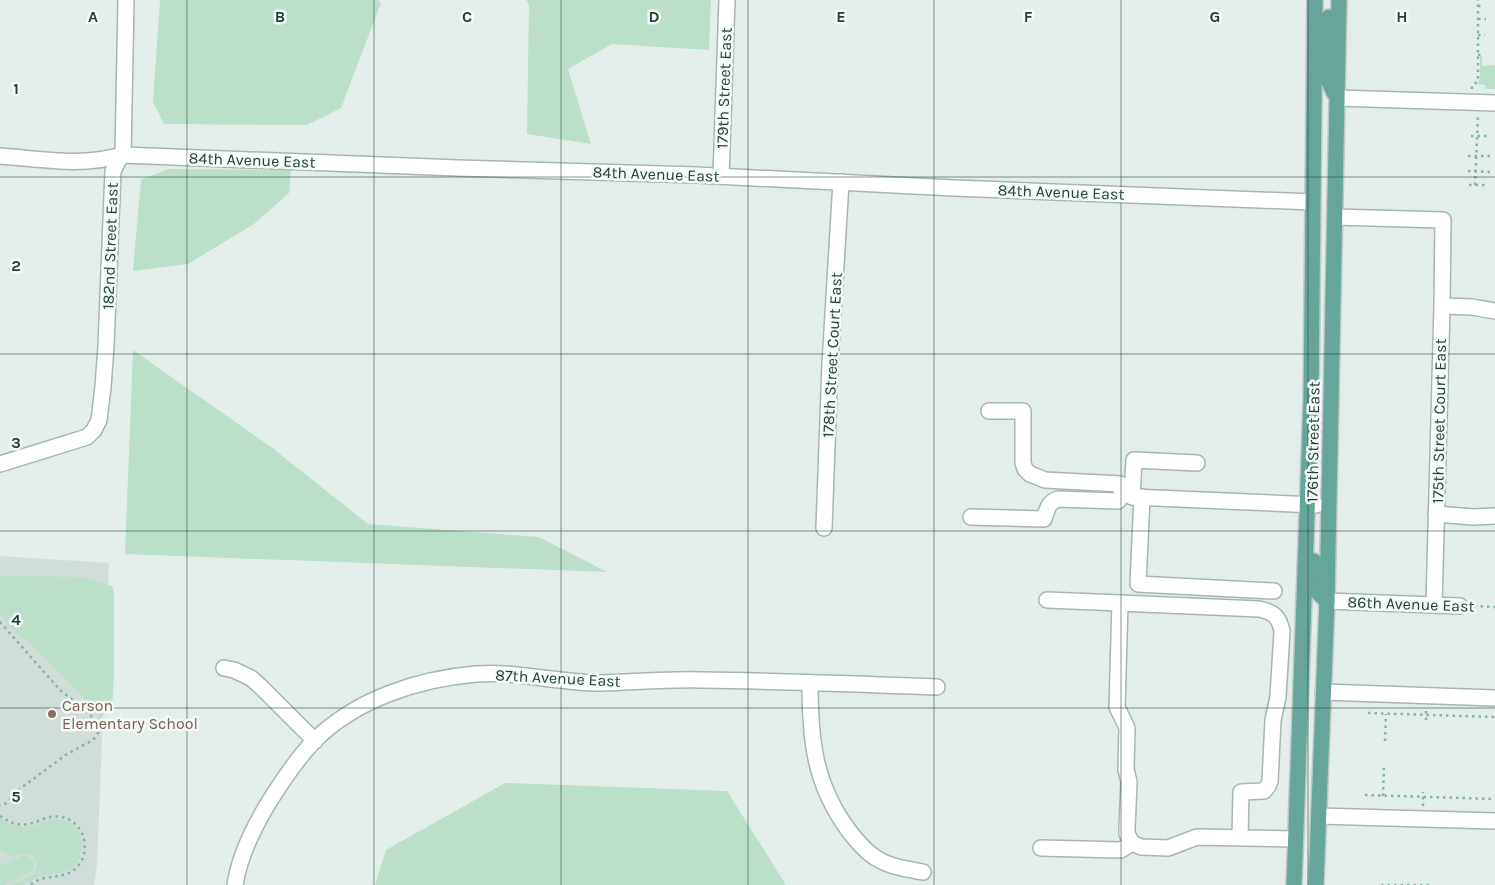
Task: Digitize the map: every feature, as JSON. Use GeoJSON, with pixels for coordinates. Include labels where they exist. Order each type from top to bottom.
{"type":"FeatureCollection","features":[{"type":"Feature","properties":{"kind":"main road","name":"176th Street East"},"geometry":{"type":"LineString","coordinates":[[1294,885],[1311,505],[1316,0]]}},
{"type":"Feature","properties":{"kind":"main road"},"geometry":{"type":"LineString","coordinates":[[1329,0],[1328,73],[1332,90],[1338,98]]}},
{"type":"Feature","properties":{"kind":"main road","name":"176th Street East"},"geometry":{"type":"LineString","coordinates":[[1316,885],[1327,601],[1339,0]]}},
{"type":"Feature","properties":{"kind":"main road"},"geometry":{"type":"LineString","coordinates":[[1311,505],[1316,591],[1327,601]]}},
{"type":"Feature","properties":{"kind":"street","name":"182nd Street East"},"geometry":{"type":"LineString","coordinates":[[0,464],[87,437],[94,430],[98,420],[106,346],[112,171],[123,155],[126,0]]}},
{"type":"Feature","properties":{"kind":"street","name":"179th Street East"},"geometry":{"type":"LineString","coordinates":[[721,176],[727,0]]}},
{"type":"Feature","properties":{"kind":"street"},"geometry":{"type":"LineString","coordinates":[[1338,98],[1495,103]]}},
{"type":"Feature","properties":{"kind":"street","name":"84th Avenue East"},"geometry":{"type":"LineString","coordinates":[[0,156],[50,161],[90,162],[123,155],[448,168],[721,176],[954,188],[1314,202]]}},
{"type":"Feature","properties":{"kind":"street","name":"178th Street Court East"},"geometry":{"type":"LineString","coordinates":[[824,528],[830,364],[841,182]]}},
{"type":"Feature","properties":{"kind":"street","name":"175th Street Court East"},"geometry":{"type":"LineString","coordinates":[[1335,217],[1442,220],[1442,306],[1434,605]]}},
{"type":"Feature","properties":{"kind":"street"},"geometry":{"type":"LineString","coordinates":[[1442,306],[1472,307],[1495,311]]}},
{"type":"Feature","properties":{"kind":"street"},"geometry":{"type":"LineString","coordinates":[[989,411],[1023,411],[1023,463],[1025,469],[1030,474],[1045,480],[1120,484],[1132,497]]}},
{"type":"Feature","properties":{"kind":"street"},"geometry":{"type":"LineString","coordinates":[[1197,463],[1134,460],[1132,497],[1138,584],[1274,590]]}},
{"type":"Feature","properties":{"kind":"street"},"geometry":{"type":"LineString","coordinates":[[972,517],[1044,519],[1049,505],[1052,501],[1058,499],[1118,501],[1132,497],[1311,505]]}},
{"type":"Feature","properties":{"kind":"street"},"geometry":{"type":"LineString","coordinates":[[1436,514],[1473,517],[1495,516]]}},
{"type":"Feature","properties":{"kind":"street"},"geometry":{"type":"LineString","coordinates":[[1047,600],[1260,609],[1272,613],[1278,618],[1282,631],[1278,688],[1273,720],[1270,781],[1264,791],[1241,792],[1240,838]]}},
{"type":"Feature","properties":{"kind":"street","name":"86th Avenue East"},"geometry":{"type":"LineString","coordinates":[[1327,601],[1460,606]]}},
{"type":"Feature","properties":{"kind":"street"},"geometry":{"type":"LineString","coordinates":[[1120,603],[1117,706],[1127,728],[1126,769],[1129,782],[1127,834],[1132,843],[1141,847],[1168,848],[1197,837],[1295,839]]}},
{"type":"Feature","properties":{"kind":"street"},"geometry":{"type":"LineString","coordinates":[[224,668],[252,678],[315,741],[281,782],[258,821],[242,856],[235,885]]}},
{"type":"Feature","properties":{"kind":"street","name":"87th Avenue East"},"geometry":{"type":"LineString","coordinates":[[315,741],[347,716],[378,699],[428,681],[478,674],[501,674],[596,682],[685,680],[937,687]]}},
{"type":"Feature","properties":{"kind":"street"},"geometry":{"type":"LineString","coordinates":[[810,682],[810,721],[815,756],[825,792],[837,815],[854,838],[875,858],[895,867],[924,872]]}},
{"type":"Feature","properties":{"kind":"street"},"geometry":{"type":"LineString","coordinates":[[1323,692],[1495,698]]}},
{"type":"Feature","properties":{"kind":"street"},"geometry":{"type":"LineString","coordinates":[[1319,816],[1495,821]]}},
{"type":"Feature","properties":{"kind":"street"},"geometry":{"type":"LineString","coordinates":[[1041,848],[1121,850],[1132,843]]}},
{"type":"Feature","properties":{"kind":"path"},"geometry":{"type":"LineString","coordinates":[[1472,91],[1472,86],[1478,79],[1478,0]]}},
{"type":"Feature","properties":{"kind":"path"},"geometry":{"type":"LineString","coordinates":[[1478,6],[1484,6]]}},
{"type":"Feature","properties":{"kind":"path"},"geometry":{"type":"LineString","coordinates":[[1478,19],[1486,19]]}},
{"type":"Feature","properties":{"kind":"path"},"geometry":{"type":"LineString","coordinates":[[1478,35],[1485,35]]}},
{"type":"Feature","properties":{"kind":"path"},"geometry":{"type":"LineString","coordinates":[[1478,55],[1484,55]]}},
{"type":"Feature","properties":{"kind":"path"},"geometry":{"type":"LineString","coordinates":[[1475,185],[1478,114]]}},
{"type":"Feature","properties":{"kind":"path"},"geometry":{"type":"LineString","coordinates":[[1471,136],[1488,136]]}},
{"type":"Feature","properties":{"kind":"path"},"geometry":{"type":"LineString","coordinates":[[1468,156],[1492,156]]}},
{"type":"Feature","properties":{"kind":"path"},"geometry":{"type":"LineString","coordinates":[[1468,171],[1492,172]]}},
{"type":"Feature","properties":{"kind":"path"},"geometry":{"type":"LineString","coordinates":[[1469,185],[1487,185]]}},
{"type":"Feature","properties":{"kind":"path","name":"86th Avenue East"},"geometry":{"type":"LineString","coordinates":[[1460,606],[1495,607]]}},
{"type":"Feature","properties":{"kind":"path"},"geometry":{"type":"LineString","coordinates":[[0,622],[60,690],[83,708],[98,726],[98,732],[93,740],[66,754],[21,788],[5,804],[0,805]]}},
{"type":"Feature","properties":{"kind":"path"},"geometry":{"type":"LineString","coordinates":[[1368,714],[1495,717]]}},
{"type":"Feature","properties":{"kind":"path"},"geometry":{"type":"LineString","coordinates":[[1384,741],[1386,714]]}},
{"type":"Feature","properties":{"kind":"path"},"geometry":{"type":"LineString","coordinates":[[1383,796],[1384,768]]}},
{"type":"Feature","properties":{"kind":"path"},"geometry":{"type":"LineString","coordinates":[[1364,795],[1495,799]]}},
{"type":"Feature","properties":{"kind":"path"},"geometry":{"type":"LineString","coordinates":[[0,816],[6,821],[18,825],[30,824],[49,816],[60,816],[69,819],[80,828],[85,845],[84,855],[75,869],[68,874],[46,877],[30,885]]}},
{"type":"Feature","properties":{"kind":"path"},"geometry":{"type":"LineString","coordinates":[[1382,885],[1431,885]]}},
{"type":"Feature","properties":{"kind":"shaded area","name":"Carson Elementary School"},"geometry":{"type":"Polygon","coordinates":[[[0,556],[109,563],[97,866],[94,885],[0,885],[0,556]]]}},
{"type":"Feature","properties":{"kind":"green space"},"geometry":{"type":"Polygon","coordinates":[[[160,0],[377,0],[381,3],[341,108],[307,125],[164,124],[153,102],[160,0]]]}},
{"type":"Feature","properties":{"kind":"green space"},"geometry":{"type":"Polygon","coordinates":[[[526,0],[711,0],[709,50],[612,44],[568,69],[591,144],[527,134],[529,5],[526,0]]]}},
{"type":"Feature","properties":{"kind":"green space"},"geometry":{"type":"Polygon","coordinates":[[[1480,56],[1482,56],[1482,66],[1495,65],[1495,89],[1486,89],[1485,85],[1477,84],[1480,79],[1480,56]]]}},
{"type":"Feature","properties":{"kind":"green space"},"geometry":{"type":"Polygon","coordinates":[[[168,169],[291,170],[289,193],[254,224],[188,264],[133,271],[141,180],[168,169]]]}},
{"type":"Feature","properties":{"kind":"green space"},"geometry":{"type":"Polygon","coordinates":[[[133,350],[271,447],[368,524],[539,537],[607,572],[125,554],[133,350]]]}},
{"type":"Feature","properties":{"kind":"green space"},"geometry":{"type":"Polygon","coordinates":[[[0,576],[80,577],[112,586],[114,593],[114,671],[112,711],[100,717],[90,704],[38,651],[9,626],[0,613],[0,576]]]}},
{"type":"Feature","properties":{"kind":"green space"},"geometry":{"type":"Polygon","coordinates":[[[505,783],[727,791],[786,885],[375,885],[386,850],[505,783]]]}},
{"type":"Feature","properties":{"kind":"green space"},"geometry":{"type":"Polygon","coordinates":[[[0,818],[14,825],[24,827],[34,826],[52,819],[70,824],[77,831],[81,839],[80,857],[75,865],[68,870],[41,876],[27,884],[11,885],[31,876],[37,864],[32,855],[22,853],[14,857],[0,851],[0,818]]]}},
{"type":"Feature","properties":{"kind":"green space"},"geometry":{"type":"Polygon","coordinates":[[[22,856],[32,860],[34,865],[32,871],[5,885],[0,885],[0,866],[22,856]]]}},
{"type":"Feature","properties":{"kind":"place","name":"Carson Elementary School"},"geometry":{"type":"Point","coordinates":[52,714]}}]}
